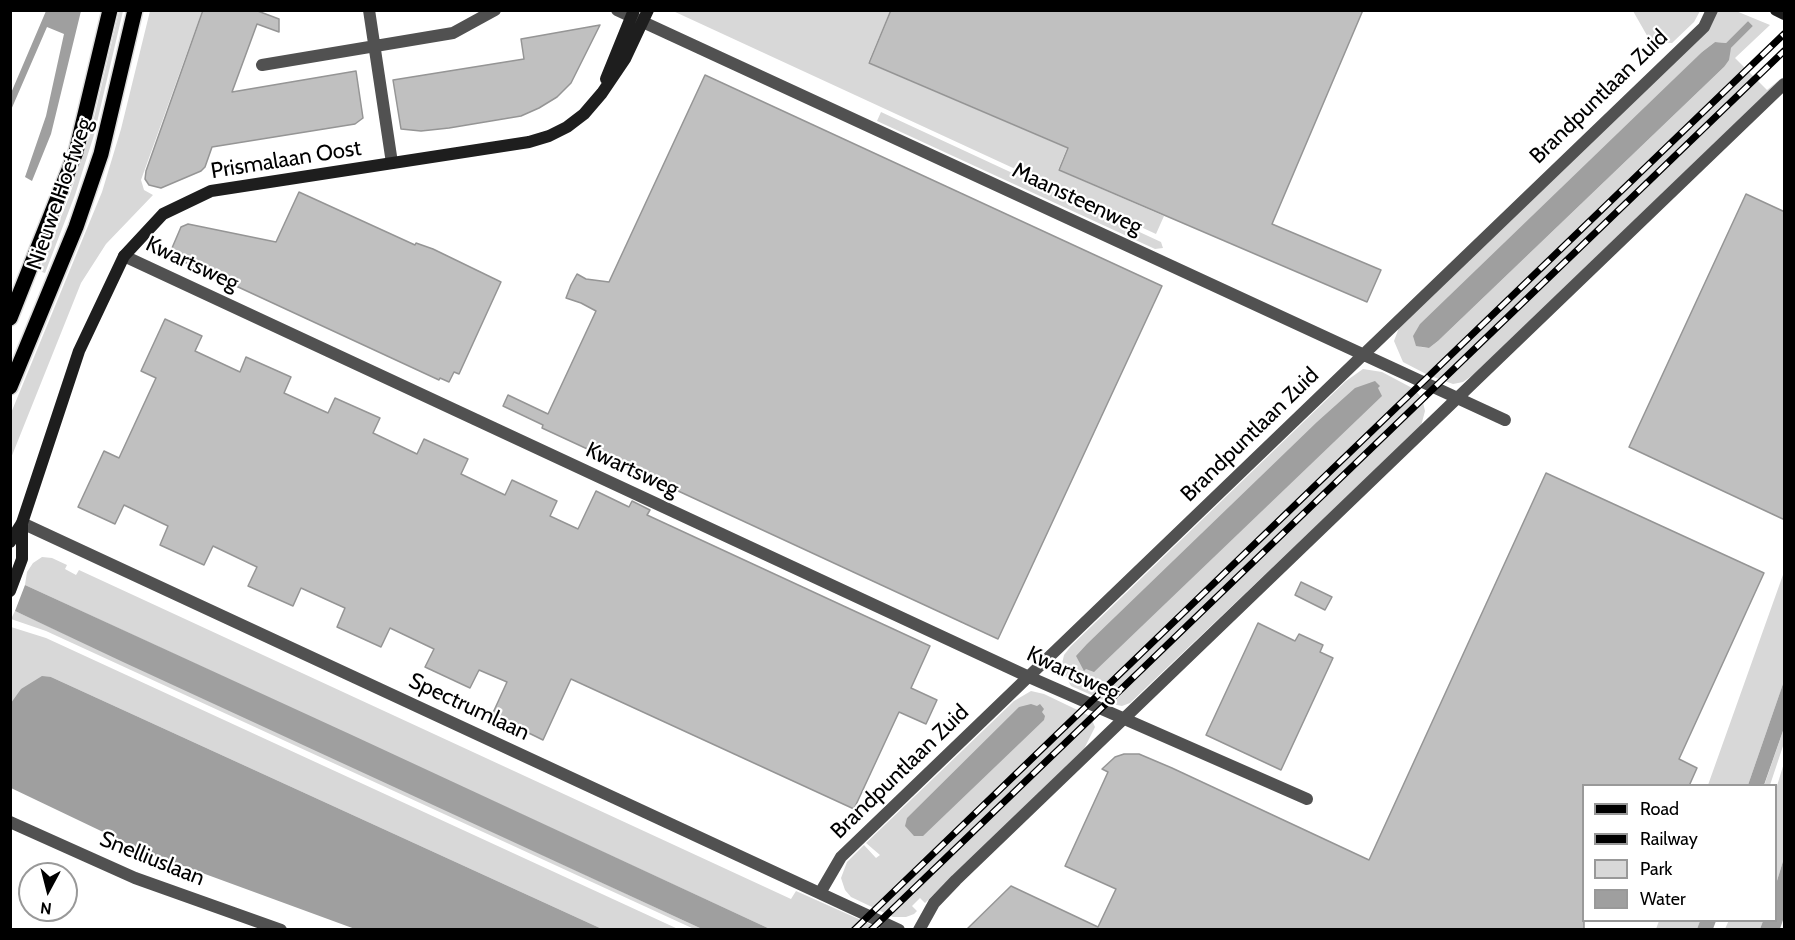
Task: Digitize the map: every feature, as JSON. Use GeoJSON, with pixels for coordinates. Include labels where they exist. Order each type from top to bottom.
{"type":"FeatureCollection","features":[{"type":"Feature","properties":{"kind":"main road","name":"Nieuwe Hoefweg"},"geometry":{"type":"LineString","coordinates":[[10,318],[76,152],[110,10]]}},
{"type":"Feature","properties":{"kind":"main road","name":"Nieuwe Hoefweg"},"geometry":{"type":"LineString","coordinates":[[10,387],[76,227],[94,175],[135,10]]}},
{"type":"Feature","properties":{"kind":"street"},"geometry":{"type":"LineString","coordinates":[[369,10],[392,163]]}},
{"type":"Feature","properties":{"kind":"street"},"geometry":{"type":"LineString","coordinates":[[262,65],[453,33],[495,10]]}},
{"type":"Feature","properties":{"kind":"street","name":"Maansteenweg"},"geometry":{"type":"LineString","coordinates":[[617,10],[1505,420]]}},
{"type":"Feature","properties":{"kind":"street","name":"Prismalaan Oost"},"geometry":{"type":"LineString","coordinates":[[10,542],[22,523],[79,351],[124,256],[163,214],[211,191],[529,142],[549,136],[567,127],[584,114],[602,93],[614,54],[636,17],[648,10]]}},
{"type":"Feature","properties":{"kind":"street","name":"Brandpuntlaan Zuid"},"geometry":{"type":"LineString","coordinates":[[820,893],[841,857],[1704,27],[1712,10]]}},
{"type":"Feature","properties":{"kind":"street"},"geometry":{"type":"LineString","coordinates":[[1776,10],[1785,14]]}},
{"type":"Feature","properties":{"kind":"street"},"geometry":{"type":"LineString","coordinates":[[919,930],[941,895],[1785,84]]}},
{"type":"Feature","properties":{"kind":"street","name":"Kwartsweg"},"geometry":{"type":"LineString","coordinates":[[124,256],[1123,721],[1307,799]]}},
{"type":"Feature","properties":{"kind":"street","name":"Prismalaan Oost"},"geometry":{"type":"LineString","coordinates":[[10,591],[22,559],[22,523]]}},
{"type":"Feature","properties":{"kind":"street","name":"Spectrumlaan"},"geometry":{"type":"LineString","coordinates":[[22,523],[899,930]]}},
{"type":"Feature","properties":{"kind":"street","name":"Snelliuslaan"},"geometry":{"type":"LineString","coordinates":[[10,822],[135,879],[281,930]]}},
{"type":"Feature","properties":{"kind":"green space"},"geometry":{"type":"Polygon","coordinates":[[[119,11],[123,11],[94,135],[75,195],[45,273],[39,271],[69,197],[90,135],[119,11]]]}},
{"type":"Feature","properties":{"kind":"green space"},"geometry":{"type":"Polygon","coordinates":[[[150,11],[202,11],[141,180],[144,190],[153,195],[106,244],[81,283],[11,458],[11,413],[102,192],[121,129],[150,11]]]}},
{"type":"Feature","properties":{"kind":"green space"},"geometry":{"type":"Polygon","coordinates":[[[673,11],[890,11],[868,63],[1067,148],[1058,170],[1164,216],[1156,234],[673,11]]]}},
{"type":"Feature","properties":{"kind":"green space"},"geometry":{"type":"Polygon","coordinates":[[[1633,11],[1700,11],[1694,22],[1672,43],[1648,42],[1649,39],[1633,11]]]}},
{"type":"Feature","properties":{"kind":"green space"},"geometry":{"type":"Polygon","coordinates":[[[1716,11],[1736,11],[1770,25],[1735,58],[1767,90],[1784,76],[1473,375],[1463,382],[1453,384],[1428,375],[1403,362],[1394,341],[1400,325],[1716,11]],[[1748,21],[1726,43],[1715,42],[1702,52],[1416,342],[1421,347],[1429,348],[1438,341],[1724,67],[1731,48],[1753,26],[1748,21]]]}},
{"type":"Feature","properties":{"kind":"green space"},"geometry":{"type":"Polygon","coordinates":[[[881,112],[1161,242],[1163,248],[1155,249],[877,121],[881,112]]]}},
{"type":"Feature","properties":{"kind":"green space"},"geometry":{"type":"Polygon","coordinates":[[[1363,369],[1382,372],[1414,389],[1422,398],[1425,411],[1421,426],[1130,703],[1122,706],[1112,704],[1071,686],[1061,668],[1064,655],[1071,646],[1346,381],[1363,369]]]}},
{"type":"Feature","properties":{"kind":"green space"},"geometry":{"type":"Polygon","coordinates":[[[42,557],[52,558],[67,565],[65,569],[76,575],[79,570],[791,899],[796,891],[881,929],[770,929],[25,585],[27,572],[33,563],[42,557]]]}},
{"type":"Feature","properties":{"kind":"green space"},"geometry":{"type":"Polygon","coordinates":[[[1784,572],[1784,681],[1748,784],[1708,784],[1784,572]]]}},
{"type":"Feature","properties":{"kind":"green space"},"geometry":{"type":"Polygon","coordinates":[[[15,611],[702,929],[694,929],[46,631],[11,619],[15,611]]]}},
{"type":"Feature","properties":{"kind":"green space"},"geometry":{"type":"Polygon","coordinates":[[[11,627],[46,638],[678,929],[602,929],[51,677],[11,703],[11,627]]]}},
{"type":"Feature","properties":{"kind":"green space"},"geometry":{"type":"Polygon","coordinates":[[[1031,691],[1044,694],[1090,716],[1095,727],[1084,749],[925,903],[920,898],[912,906],[917,911],[914,914],[906,917],[893,917],[851,897],[845,890],[841,878],[847,862],[864,845],[876,858],[880,855],[866,843],[1014,701],[1031,691]]]}},
{"type":"Feature","properties":{"kind":"green space"},"geometry":{"type":"Polygon","coordinates":[[[1784,728],[1784,743],[1770,784],[1765,784],[1784,728]]]}},
{"type":"Feature","properties":{"kind":"green space"},"geometry":{"type":"Polygon","coordinates":[[[1784,763],[1784,858],[1777,881],[1777,786],[1784,763]]]}},
{"type":"Feature","properties":{"kind":"green space"},"geometry":{"type":"Polygon","coordinates":[[[1658,922],[1700,922],[1697,929],[1656,929],[1658,922]]]}},
{"type":"Feature","properties":{"kind":"green space"},"geometry":{"type":"Polygon","coordinates":[[[1728,922],[1763,922],[1760,929],[1725,929],[1728,922]]]}},
{"type":"Feature","properties":{"kind":"water"},"geometry":{"type":"Polygon","coordinates":[[[46,11],[81,11],[51,134],[32,181],[25,177],[46,116],[64,34],[47,27],[11,110],[11,93],[46,11]]]}},
{"type":"Feature","properties":{"kind":"water"},"geometry":{"type":"Polygon","coordinates":[[[1748,21],[1753,26],[1731,48],[1729,60],[1724,67],[1438,341],[1429,348],[1416,346],[1413,336],[1420,324],[1702,52],[1715,42],[1726,43],[1748,21]]]}},
{"type":"Feature","properties":{"kind":"water"},"geometry":{"type":"Polygon","coordinates":[[[1375,381],[1380,386],[1378,388],[1382,396],[1094,672],[1086,669],[1084,671],[1076,656],[1087,644],[1317,422],[1355,388],[1375,381]]]}},
{"type":"Feature","properties":{"kind":"water"},"geometry":{"type":"Polygon","coordinates":[[[25,585],[770,929],[702,929],[123,662],[15,611],[25,585]]]}},
{"type":"Feature","properties":{"kind":"water"},"geometry":{"type":"Polygon","coordinates":[[[42,676],[51,677],[602,929],[355,929],[145,852],[11,788],[11,703],[21,689],[42,676]]]}},
{"type":"Feature","properties":{"kind":"water"},"geometry":{"type":"Polygon","coordinates":[[[1784,681],[1784,728],[1764,784],[1748,784],[1784,681]]]}},
{"type":"Feature","properties":{"kind":"water"},"geometry":{"type":"Polygon","coordinates":[[[1031,704],[1037,706],[1040,704],[1044,709],[1042,712],[1045,716],[1044,720],[923,836],[914,836],[905,826],[907,818],[1019,707],[1031,704]]]}},
{"type":"Feature","properties":{"kind":"water"},"geometry":{"type":"Polygon","coordinates":[[[1784,858],[1784,917],[1780,929],[1760,929],[1763,922],[1777,922],[1777,881],[1784,858]]]}},
{"type":"Feature","properties":{"kind":"water"},"geometry":{"type":"Polygon","coordinates":[[[1699,922],[1716,922],[1713,929],[1697,929],[1699,922]]]}},
{"type":"Feature","properties":{"kind":"building"},"geometry":{"type":"Polygon","coordinates":[[[203,10],[255,10],[279,19],[279,32],[257,24],[232,92],[356,71],[363,118],[355,124],[212,147],[205,167],[201,171],[161,188],[149,185],[145,179],[146,171],[203,10]]]}},
{"type":"Feature","properties":{"kind":"building"},"geometry":{"type":"Polygon","coordinates":[[[891,10],[1363,10],[1272,224],[1381,270],[1367,302],[1059,170],[1068,148],[869,63],[891,10]]]}},
{"type":"Feature","properties":{"kind":"building"},"geometry":{"type":"Polygon","coordinates":[[[600,25],[571,83],[557,97],[539,108],[521,116],[449,128],[421,131],[401,129],[393,80],[524,59],[521,39],[600,25]]]}},
{"type":"Feature","properties":{"kind":"building"},"geometry":{"type":"Polygon","coordinates":[[[705,75],[1162,286],[998,639],[542,428],[543,425],[503,406],[508,395],[548,414],[596,311],[566,298],[571,285],[577,274],[586,279],[609,282],[705,75]]]}},
{"type":"Feature","properties":{"kind":"building"},"geometry":{"type":"Polygon","coordinates":[[[299,192],[415,245],[416,243],[433,249],[501,282],[459,374],[454,372],[449,382],[440,378],[439,380],[169,255],[181,227],[188,224],[276,242],[299,192]]]}},
{"type":"Feature","properties":{"kind":"building"},"geometry":{"type":"Polygon","coordinates":[[[1746,194],[1785,212],[1785,520],[1629,447],[1746,194]]]}},
{"type":"Feature","properties":{"kind":"building"},"geometry":{"type":"Polygon","coordinates":[[[165,319],[202,336],[195,351],[240,372],[246,357],[291,377],[284,393],[328,413],[335,398],[380,418],[373,433],[417,454],[424,439],[468,459],[461,474],[505,495],[512,480],[557,501],[550,516],[578,529],[596,491],[629,507],[632,501],[650,510],[647,515],[930,646],[911,688],[937,700],[926,724],[899,712],[854,809],[571,679],[543,740],[492,715],[507,682],[479,670],[470,688],[425,667],[434,649],[390,628],[381,647],[337,627],[345,608],[301,588],[293,606],[248,586],[257,567],[213,546],[204,565],[160,545],[168,526],[124,505],[115,524],[78,507],[104,451],[119,458],[156,378],[141,371],[165,319]]]}},
{"type":"Feature","properties":{"kind":"building"},"geometry":{"type":"Polygon","coordinates":[[[1546,473],[1764,573],[1679,759],[1697,768],[1690,784],[1582,784],[1582,922],[1584,922],[1584,930],[966,930],[1011,886],[1098,927],[1116,889],[1065,866],[1108,772],[1102,769],[1115,757],[1124,754],[1139,754],[1172,768],[1369,860],[1546,473]]]}},
{"type":"Feature","properties":{"kind":"building"},"geometry":{"type":"Polygon","coordinates":[[[1301,582],[1332,597],[1325,610],[1295,595],[1301,582]]]}},
{"type":"Feature","properties":{"kind":"building"},"geometry":{"type":"Polygon","coordinates":[[[1258,623],[1295,641],[1299,634],[1323,645],[1320,652],[1333,658],[1281,770],[1206,735],[1258,623]]]}},
{"type":"Feature","properties":{"kind":"railway"},"geometry":{"type":"LineString","coordinates":[[854,930],[1784,34]]}},
{"type":"Feature","properties":{"kind":"railway"},"geometry":{"type":"LineString","coordinates":[[871,930],[1784,51]]}}]}
